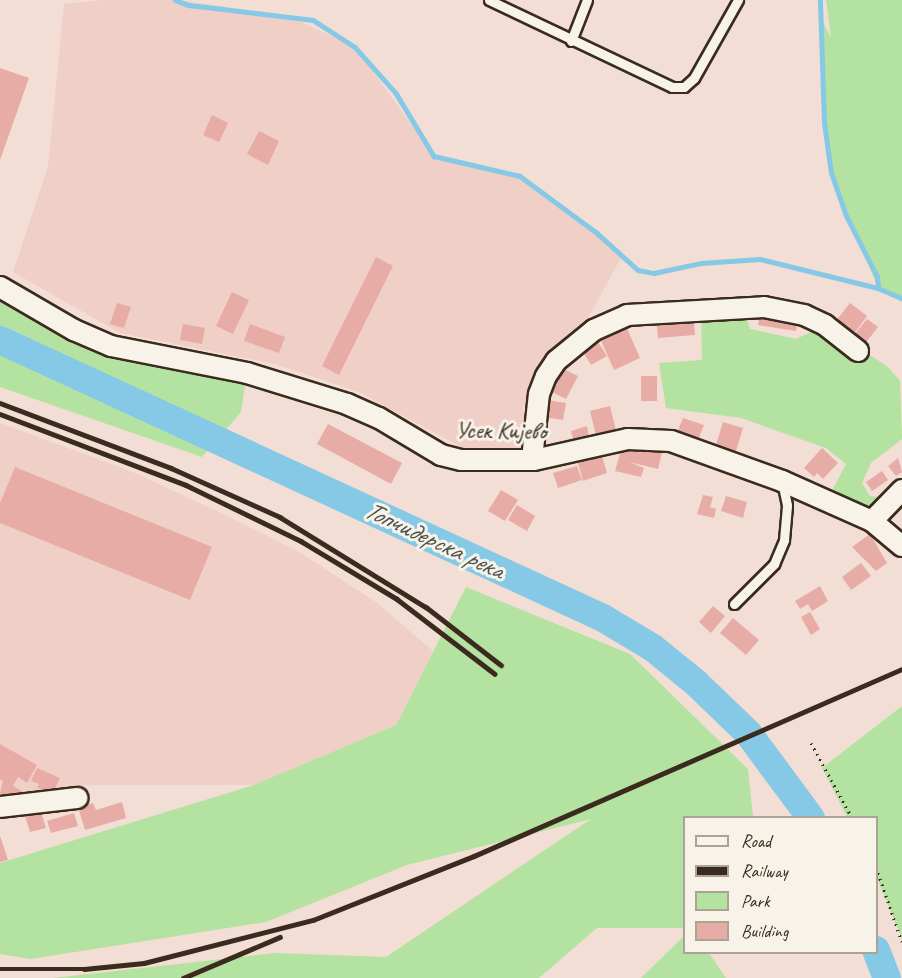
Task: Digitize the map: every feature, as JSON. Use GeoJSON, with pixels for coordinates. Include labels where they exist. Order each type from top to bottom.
{"type":"FeatureCollection","features":[{"type":"Feature","properties":{"kind":"street","name":"Усек Кијево"},"geometry":{"type":"LineString","coordinates":[[0,287],[74,330],[111,346],[247,374],[347,404],[379,418],[441,455],[461,460],[532,459],[649,438],[671,441],[782,481],[872,521],[902,546]]}},
{"type":"Feature","properties":{"kind":"street"},"geometry":{"type":"LineString","coordinates":[[532,459],[539,394],[546,376],[556,361],[585,337],[627,315],[764,307],[804,315],[825,325],[858,351]]}},
{"type":"Feature","properties":{"kind":"street"},"geometry":{"type":"LineString","coordinates":[[872,521],[902,490]]}},
{"type":"Feature","properties":{"kind":"street"},"geometry":{"type":"LineString","coordinates":[[0,807],[77,798]]}},
{"type":"Feature","properties":{"kind":"lane"},"geometry":{"type":"LineString","coordinates":[[489,0],[571,41],[672,87],[684,87],[694,78],[738,0]]}},
{"type":"Feature","properties":{"kind":"lane"},"geometry":{"type":"LineString","coordinates":[[571,41],[587,0]]}},
{"type":"Feature","properties":{"kind":"lane"},"geometry":{"type":"LineString","coordinates":[[734,604],[774,564],[784,540],[787,505],[782,481]]}},
{"type":"Feature","properties":{"kind":"path"},"geometry":{"type":"LineString","coordinates":[[811,743],[851,816]]}},
{"type":"Feature","properties":{"kind":"path"},"geometry":{"type":"LineString","coordinates":[[878,873],[902,942]]}},
{"type":"Feature","properties":{"kind":"shaded area"},"geometry":{"type":"Polygon","coordinates":[[[102,0],[179,0],[288,16],[355,47],[434,156],[520,176],[622,256],[588,318],[564,343],[523,407],[528,455],[463,448],[359,392],[275,364],[120,333],[13,272],[48,167],[64,4],[102,0]]]}},
{"type":"Feature","properties":{"kind":"shaded area"},"geometry":{"type":"Polygon","coordinates":[[[0,423],[133,472],[221,513],[301,553],[377,603],[433,651],[396,725],[254,785],[78,785],[0,803],[0,423]]]}},
{"type":"Feature","properties":{"kind":"green space"},"geometry":{"type":"Polygon","coordinates":[[[826,0],[902,0],[902,298],[878,288],[831,173],[824,111],[820,16],[831,38],[826,0]]]}},
{"type":"Feature","properties":{"kind":"green space"},"geometry":{"type":"Polygon","coordinates":[[[0,287],[111,346],[247,373],[241,412],[202,457],[0,387],[0,287]]]}},
{"type":"Feature","properties":{"kind":"green space"},"geometry":{"type":"Polygon","coordinates":[[[744,311],[750,329],[796,339],[825,325],[888,367],[900,381],[902,439],[871,463],[862,483],[870,496],[888,498],[875,512],[831,493],[846,464],[826,448],[741,418],[666,408],[659,363],[702,360],[701,313],[744,311]]]}},
{"type":"Feature","properties":{"kind":"green space"},"geometry":{"type":"Polygon","coordinates":[[[466,587],[630,654],[748,769],[753,816],[683,816],[683,928],[597,928],[539,978],[53,978],[275,953],[386,957],[591,819],[407,865],[266,922],[31,959],[0,954],[0,863],[254,785],[396,725],[466,587]]]}},
{"type":"Feature","properties":{"kind":"green space"},"geometry":{"type":"Polygon","coordinates":[[[902,706],[902,939],[878,880],[878,816],[846,816],[822,768],[902,706]]]}},
{"type":"Feature","properties":{"kind":"green space"},"geometry":{"type":"Polygon","coordinates":[[[683,937],[683,954],[710,954],[726,978],[641,978],[683,937]]]}},
{"type":"Feature","properties":{"kind":"building"},"geometry":{"type":"Polygon","coordinates":[[[0,68],[29,78],[0,160],[0,68]]]}},
{"type":"Feature","properties":{"kind":"building"},"geometry":{"type":"Polygon","coordinates":[[[212,115],[228,123],[219,142],[203,135],[212,115]]]}},
{"type":"Feature","properties":{"kind":"building"},"geometry":{"type":"Polygon","coordinates":[[[259,131],[279,141],[268,165],[247,154],[259,131]]]}},
{"type":"Feature","properties":{"kind":"building"},"geometry":{"type":"Polygon","coordinates":[[[376,257],[393,266],[339,375],[322,366],[376,257]]]}},
{"type":"Feature","properties":{"kind":"building"},"geometry":{"type":"Polygon","coordinates":[[[232,292],[249,300],[233,334],[216,326],[232,292]]]}},
{"type":"Feature","properties":{"kind":"building"},"geometry":{"type":"Polygon","coordinates":[[[117,303],[131,307],[124,328],[110,324],[117,303]]]}},
{"type":"Feature","properties":{"kind":"building"},"geometry":{"type":"Polygon","coordinates":[[[850,303],[867,316],[853,335],[835,322],[850,303]]]}},
{"type":"Feature","properties":{"kind":"building"},"geometry":{"type":"Polygon","coordinates":[[[693,312],[695,335],[658,338],[656,315],[693,312]]]}},
{"type":"Feature","properties":{"kind":"building"},"geometry":{"type":"Polygon","coordinates":[[[760,313],[798,318],[796,331],[758,325],[760,313]]]}},
{"type":"Feature","properties":{"kind":"building"},"geometry":{"type":"Polygon","coordinates":[[[867,319],[878,327],[864,345],[853,336],[867,319]]]}},
{"type":"Feature","properties":{"kind":"building"},"geometry":{"type":"Polygon","coordinates":[[[183,324],[205,328],[202,344],[180,340],[183,324]]]}},
{"type":"Feature","properties":{"kind":"building"},"geometry":{"type":"Polygon","coordinates":[[[250,324],[285,337],[279,353],[244,341],[250,324]]]}},
{"type":"Feature","properties":{"kind":"building"},"geometry":{"type":"Polygon","coordinates":[[[625,324],[640,358],[614,370],[599,336],[625,324]]]}},
{"type":"Feature","properties":{"kind":"building"},"geometry":{"type":"Polygon","coordinates":[[[596,339],[607,356],[591,365],[581,348],[596,339]]]}},
{"type":"Feature","properties":{"kind":"building"},"geometry":{"type":"Polygon","coordinates":[[[559,367],[578,376],[566,399],[548,390],[559,367]]]}},
{"type":"Feature","properties":{"kind":"building"},"geometry":{"type":"Polygon","coordinates":[[[641,376],[657,376],[657,401],[641,401],[641,376]]]}},
{"type":"Feature","properties":{"kind":"building"},"geometry":{"type":"Polygon","coordinates":[[[547,400],[566,403],[563,420],[544,417],[547,400]]]}},
{"type":"Feature","properties":{"kind":"building"},"geometry":{"type":"Polygon","coordinates":[[[610,406],[616,430],[596,435],[590,411],[610,406]]]}},
{"type":"Feature","properties":{"kind":"building"},"geometry":{"type":"Polygon","coordinates":[[[683,418],[704,425],[698,440],[677,433],[683,418]]]}},
{"type":"Feature","properties":{"kind":"building"},"geometry":{"type":"Polygon","coordinates":[[[723,422],[743,428],[736,451],[716,445],[723,422]]]}},
{"type":"Feature","properties":{"kind":"building"},"geometry":{"type":"Polygon","coordinates":[[[328,424],[402,463],[391,484],[317,444],[328,424]]]}},
{"type":"Feature","properties":{"kind":"building"},"geometry":{"type":"Polygon","coordinates":[[[587,426],[589,437],[582,439],[584,445],[575,447],[571,431],[587,426]]]}},
{"type":"Feature","properties":{"kind":"building"},"geometry":{"type":"Polygon","coordinates":[[[643,444],[663,449],[658,469],[629,462],[644,468],[641,477],[615,471],[622,447],[641,453],[643,444]]]}},
{"type":"Feature","properties":{"kind":"building"},"geometry":{"type":"Polygon","coordinates":[[[822,448],[838,463],[823,479],[817,473],[814,477],[804,468],[822,448]]]}},
{"type":"Feature","properties":{"kind":"building"},"geometry":{"type":"Polygon","coordinates":[[[602,456],[607,473],[583,481],[578,463],[602,456]]]}},
{"type":"Feature","properties":{"kind":"building"},"geometry":{"type":"Polygon","coordinates":[[[898,458],[902,472],[896,476],[888,466],[898,458]]]}},
{"type":"Feature","properties":{"kind":"building"},"geometry":{"type":"Polygon","coordinates":[[[577,466],[582,480],[558,488],[553,473],[577,466]]]}},
{"type":"Feature","properties":{"kind":"building"},"geometry":{"type":"Polygon","coordinates":[[[15,467],[212,547],[190,600],[0,523],[0,503],[15,467]]]}},
{"type":"Feature","properties":{"kind":"building"},"geometry":{"type":"Polygon","coordinates":[[[882,471],[888,480],[872,491],[866,482],[882,471]]]}},
{"type":"Feature","properties":{"kind":"building"},"geometry":{"type":"Polygon","coordinates":[[[501,490],[518,500],[505,521],[488,511],[501,490]]]}},
{"type":"Feature","properties":{"kind":"building"},"geometry":{"type":"Polygon","coordinates":[[[703,495],[713,497],[710,507],[716,509],[714,518],[697,514],[703,495]]]}},
{"type":"Feature","properties":{"kind":"building"},"geometry":{"type":"Polygon","coordinates":[[[726,496],[747,502],[743,518],[721,511],[726,496]]]}},
{"type":"Feature","properties":{"kind":"building"},"geometry":{"type":"Polygon","coordinates":[[[517,505],[535,516],[527,531],[508,520],[517,505]]]}},
{"type":"Feature","properties":{"kind":"building"},"geometry":{"type":"Polygon","coordinates":[[[870,534],[887,563],[876,571],[852,547],[870,534]]]}},
{"type":"Feature","properties":{"kind":"building"},"geometry":{"type":"Polygon","coordinates":[[[861,563],[871,576],[851,590],[842,577],[861,563]]]}},
{"type":"Feature","properties":{"kind":"building"},"geometry":{"type":"Polygon","coordinates":[[[820,586],[828,601],[812,611],[808,604],[800,609],[795,601],[820,586]]]}},
{"type":"Feature","properties":{"kind":"building"},"geometry":{"type":"Polygon","coordinates":[[[713,606],[725,616],[711,633],[699,622],[713,606]]]}},
{"type":"Feature","properties":{"kind":"building"},"geometry":{"type":"Polygon","coordinates":[[[810,612],[820,629],[811,635],[801,617],[810,612]]]}},
{"type":"Feature","properties":{"kind":"building"},"geometry":{"type":"Polygon","coordinates":[[[733,618],[759,640],[746,655],[720,633],[733,618]]]}},
{"type":"Feature","properties":{"kind":"building"},"geometry":{"type":"Polygon","coordinates":[[[0,744],[37,765],[27,783],[18,777],[13,786],[23,792],[12,801],[0,794],[3,781],[0,779],[0,744]]]}},
{"type":"Feature","properties":{"kind":"building"},"geometry":{"type":"Polygon","coordinates":[[[37,768],[60,778],[54,791],[37,788],[39,784],[31,781],[37,768]]]}},
{"type":"Feature","properties":{"kind":"building"},"geometry":{"type":"Polygon","coordinates":[[[122,802],[126,818],[85,830],[78,807],[93,803],[96,810],[122,802]]]}},
{"type":"Feature","properties":{"kind":"building"},"geometry":{"type":"Polygon","coordinates":[[[41,812],[46,828],[30,832],[25,816],[41,812]]]}},
{"type":"Feature","properties":{"kind":"building"},"geometry":{"type":"Polygon","coordinates":[[[74,813],[78,826],[51,833],[47,821],[74,813]]]}},
{"type":"Feature","properties":{"kind":"building"},"geometry":{"type":"Polygon","coordinates":[[[0,836],[8,860],[0,862],[0,836]]]}},
{"type":"Feature","properties":{"kind":"waterway"},"geometry":{"type":"LineString","coordinates":[[175,0],[189,5],[313,20],[355,47],[396,93],[434,156],[520,176],[597,233],[638,270],[654,273],[701,263],[760,259],[878,288],[877,277],[846,216],[831,173],[824,123],[820,0]]}},
{"type":"Feature","properties":{"kind":"waterway"},"geometry":{"type":"LineString","coordinates":[[878,288],[902,298]]}},
{"type":"Feature","properties":{"kind":"waterway","name":"Топчидерска река"},"geometry":{"type":"LineString","coordinates":[[0,340],[603,618],[653,648],[696,683],[748,733],[810,816]]}},
{"type":"Feature","properties":{"kind":"waterway","name":"Топчидерска река"},"geometry":{"type":"LineString","coordinates":[[878,954],[887,978]]}},
{"type":"Feature","properties":{"kind":"railway"},"geometry":{"type":"LineString","coordinates":[[0,403],[171,468],[280,517],[426,607],[501,665]]}},
{"type":"Feature","properties":{"kind":"railway"},"geometry":{"type":"LineString","coordinates":[[0,414],[186,485],[301,541],[397,599],[495,674]]}},
{"type":"Feature","properties":{"kind":"railway"},"geometry":{"type":"LineString","coordinates":[[0,969],[84,969],[144,963],[313,920],[474,856],[902,669]]}},
{"type":"Feature","properties":{"kind":"railway"},"geometry":{"type":"LineString","coordinates":[[183,978],[280,937]]}}]}
